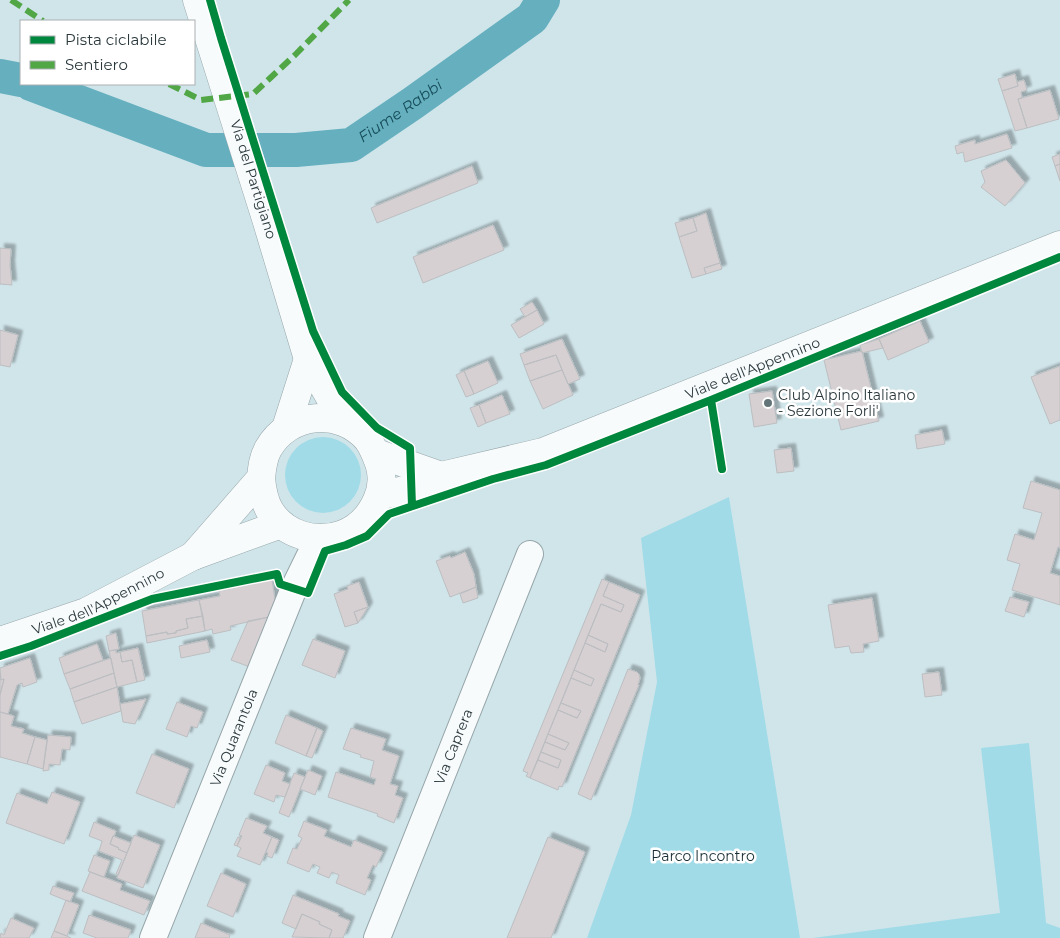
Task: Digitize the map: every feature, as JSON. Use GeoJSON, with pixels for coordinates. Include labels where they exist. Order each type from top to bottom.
{"type":"FeatureCollection","features":[{"type":"Feature","properties":{"kind":"main road","name":"Via del Partigiano"},"geometry":{"type":"LineString","coordinates":[[197,0],[308,359],[344,422]]}},
{"type":"Feature","properties":{"kind":"main road","name":"Viale dell'Appennino"},"geometry":{"type":"LineString","coordinates":[[379,496],[412,488],[442,476],[543,452],[1060,245]]}},
{"type":"Feature","properties":{"kind":"main road"},"geometry":{"type":"LineString","coordinates":[[286,428],[308,359]]}},
{"type":"Feature","properties":{"kind":"main road","name":"Viale dell'Appennino"},"geometry":{"type":"LineString","coordinates":[[324,418],[344,422],[368,440],[376,453],[380,467],[381,482],[379,496],[372,510],[362,523],[349,532],[334,538],[318,539],[292,531],[281,524],[270,511],[263,495],[260,478],[267,450],[286,428],[304,420],[324,418]]}},
{"type":"Feature","properties":{"kind":"main road"},"geometry":{"type":"LineString","coordinates":[[376,453],[442,476]]}},
{"type":"Feature","properties":{"kind":"main road","name":"Viale dell'Appennino"},"geometry":{"type":"LineString","coordinates":[[193,556],[260,478]]}},
{"type":"Feature","properties":{"kind":"main road","name":"Viale dell'Appennino"},"geometry":{"type":"LineString","coordinates":[[0,641],[86,612],[193,556],[281,524]]}},
{"type":"Feature","properties":{"kind":"street","name":"Via Quarantola"},"geometry":{"type":"LineString","coordinates":[[153,938],[294,588],[318,539]]}},
{"type":"Feature","properties":{"kind":"street","name":"Via Caprera"},"geometry":{"type":"LineString","coordinates":[[377,938],[530,554]]}},
{"type":"Feature","properties":{"kind":"green space"},"geometry":{"type":"Polygon","coordinates":[[[316,437],[330,437],[344,443],[355,454],[361,468],[358,490],[350,502],[330,513],[316,513],[302,507],[291,496],[285,482],[285,468],[291,454],[302,443],[316,437]]]}},
{"type":"Feature","properties":{"kind":"green space","name":"Parco Incontro"},"geometry":{"type":"Polygon","coordinates":[[[729,497],[800,938],[587,938],[631,815],[657,682],[641,538],[729,497]]]}},
{"type":"Feature","properties":{"kind":"green space"},"geometry":{"type":"Polygon","coordinates":[[[1029,743],[1046,923],[1060,928],[1060,938],[813,938],[1000,913],[981,748],[1029,743]]]}},
{"type":"Feature","properties":{"kind":"building"},"geometry":{"type":"Polygon","coordinates":[[[1015,74],[1018,86],[1002,91],[998,79],[1015,74]]]}},
{"type":"Feature","properties":{"kind":"building"},"geometry":{"type":"Polygon","coordinates":[[[1024,80],[1027,90],[1021,92],[1022,98],[1018,99],[1027,128],[1015,131],[1002,91],[1018,86],[1017,82],[1024,80]]]}},
{"type":"Feature","properties":{"kind":"building"},"geometry":{"type":"Polygon","coordinates":[[[1050,90],[1059,119],[1027,128],[1018,99],[1050,90]]]}},
{"type":"Feature","properties":{"kind":"building"},"geometry":{"type":"Polygon","coordinates":[[[1007,134],[1012,148],[965,162],[963,152],[957,154],[955,146],[975,140],[975,144],[1007,134]]]}},
{"type":"Feature","properties":{"kind":"building"},"geometry":{"type":"Polygon","coordinates":[[[1060,154],[1060,164],[1055,166],[1052,157],[1060,154]]]}},
{"type":"Feature","properties":{"kind":"building"},"geometry":{"type":"Polygon","coordinates":[[[1006,160],[1025,183],[1005,206],[981,187],[985,182],[981,171],[1006,160]]]}},
{"type":"Feature","properties":{"kind":"building"},"geometry":{"type":"Polygon","coordinates":[[[1060,164],[1060,181],[1055,166],[1060,164]]]}},
{"type":"Feature","properties":{"kind":"building"},"geometry":{"type":"Polygon","coordinates":[[[472,166],[478,183],[377,223],[371,208],[472,166]]]}},
{"type":"Feature","properties":{"kind":"building"},"geometry":{"type":"Polygon","coordinates":[[[706,213],[720,263],[704,268],[706,274],[692,278],[679,237],[697,231],[693,218],[706,213]]]}},
{"type":"Feature","properties":{"kind":"building"},"geometry":{"type":"Polygon","coordinates":[[[693,218],[697,231],[679,237],[675,223],[693,218]]]}},
{"type":"Feature","properties":{"kind":"building"},"geometry":{"type":"Polygon","coordinates":[[[493,225],[504,250],[423,283],[413,257],[493,225]]]}},
{"type":"Feature","properties":{"kind":"building"},"geometry":{"type":"Polygon","coordinates":[[[0,248],[11,249],[12,285],[0,284],[0,248]]]}},
{"type":"Feature","properties":{"kind":"building"},"geometry":{"type":"Polygon","coordinates":[[[720,263],[722,269],[706,274],[704,268],[720,263]]]}},
{"type":"Feature","properties":{"kind":"building"},"geometry":{"type":"Polygon","coordinates":[[[532,302],[537,310],[525,317],[520,309],[532,302]]]}},
{"type":"Feature","properties":{"kind":"building"},"geometry":{"type":"Polygon","coordinates":[[[537,310],[544,324],[519,338],[511,325],[537,310]]]}},
{"type":"Feature","properties":{"kind":"building"},"geometry":{"type":"Polygon","coordinates":[[[920,321],[929,342],[888,360],[879,339],[920,321]]]}},
{"type":"Feature","properties":{"kind":"building"},"geometry":{"type":"Polygon","coordinates":[[[0,330],[18,335],[10,367],[0,365],[0,330]]]}},
{"type":"Feature","properties":{"kind":"building"},"geometry":{"type":"Polygon","coordinates":[[[562,339],[580,379],[568,384],[556,355],[524,365],[520,354],[562,339]]]}},
{"type":"Feature","properties":{"kind":"building"},"geometry":{"type":"Polygon","coordinates":[[[879,339],[883,348],[862,353],[860,345],[879,339]]]}},
{"type":"Feature","properties":{"kind":"building"},"geometry":{"type":"Polygon","coordinates":[[[862,351],[879,421],[841,430],[824,360],[862,351]]]}},
{"type":"Feature","properties":{"kind":"building"},"geometry":{"type":"Polygon","coordinates":[[[556,355],[562,370],[530,381],[524,365],[556,355]]]}},
{"type":"Feature","properties":{"kind":"building"},"geometry":{"type":"Polygon","coordinates":[[[488,361],[498,383],[474,394],[464,371],[488,361]]]}},
{"type":"Feature","properties":{"kind":"building"},"geometry":{"type":"Polygon","coordinates":[[[1060,366],[1060,420],[1050,424],[1031,377],[1060,366]]]}},
{"type":"Feature","properties":{"kind":"building"},"geometry":{"type":"Polygon","coordinates":[[[562,370],[573,395],[543,409],[530,381],[562,370]]]}},
{"type":"Feature","properties":{"kind":"building"},"geometry":{"type":"Polygon","coordinates":[[[464,371],[474,394],[466,397],[456,375],[464,371]]]}},
{"type":"Feature","properties":{"kind":"building"},"geometry":{"type":"Polygon","coordinates":[[[772,391],[777,423],[754,427],[749,394],[772,391]]]}},
{"type":"Feature","properties":{"kind":"building"},"geometry":{"type":"Polygon","coordinates":[[[502,395],[510,414],[486,423],[479,405],[502,395]]]}},
{"type":"Feature","properties":{"kind":"building"},"geometry":{"type":"Polygon","coordinates":[[[479,405],[486,423],[478,427],[470,408],[479,405]]]}},
{"type":"Feature","properties":{"kind":"building"},"geometry":{"type":"Polygon","coordinates":[[[942,430],[945,444],[917,449],[915,435],[942,430]]]}},
{"type":"Feature","properties":{"kind":"building"},"geometry":{"type":"Polygon","coordinates":[[[791,448],[794,471],[777,473],[774,450],[791,448]]]}},
{"type":"Feature","properties":{"kind":"building"},"geometry":{"type":"Polygon","coordinates":[[[1031,481],[1060,490],[1060,548],[1058,547],[1050,573],[1060,576],[1060,605],[1012,590],[1020,564],[1007,560],[1015,534],[1034,540],[1042,513],[1023,508],[1031,481]]]}},
{"type":"Feature","properties":{"kind":"building"},"geometry":{"type":"Polygon","coordinates":[[[465,552],[474,574],[476,587],[450,597],[436,561],[450,556],[451,558],[465,552]]]}},
{"type":"Feature","properties":{"kind":"building"},"geometry":{"type":"Polygon","coordinates":[[[602,579],[609,582],[603,596],[624,605],[621,612],[601,604],[530,778],[526,776],[528,773],[523,771],[602,579]]]}},
{"type":"Feature","properties":{"kind":"building"},"geometry":{"type":"Polygon","coordinates":[[[272,580],[275,600],[269,617],[230,626],[231,630],[213,634],[212,629],[205,631],[199,600],[220,596],[219,591],[272,580]]]}},
{"type":"Feature","properties":{"kind":"building"},"geometry":{"type":"Polygon","coordinates":[[[359,582],[368,607],[354,612],[358,623],[345,627],[334,594],[348,589],[347,586],[359,582]]]}},
{"type":"Feature","properties":{"kind":"building"},"geometry":{"type":"Polygon","coordinates":[[[609,582],[640,595],[562,787],[559,786],[558,790],[530,778],[538,760],[558,768],[561,760],[541,752],[545,742],[565,750],[569,743],[548,734],[558,710],[577,718],[581,711],[561,703],[571,678],[591,686],[594,679],[574,670],[585,643],[605,652],[608,644],[588,635],[601,604],[621,612],[624,605],[603,596],[609,582]]]}},
{"type":"Feature","properties":{"kind":"building"},"geometry":{"type":"Polygon","coordinates":[[[476,587],[478,598],[463,603],[460,594],[476,587]]]}},
{"type":"Feature","properties":{"kind":"building"},"geometry":{"type":"Polygon","coordinates":[[[1010,597],[1029,602],[1024,617],[1005,611],[1010,597]]]}},
{"type":"Feature","properties":{"kind":"building"},"geometry":{"type":"Polygon","coordinates":[[[872,598],[879,641],[863,644],[864,652],[851,653],[849,646],[835,648],[828,605],[872,598]]]}},
{"type":"Feature","properties":{"kind":"building"},"geometry":{"type":"Polygon","coordinates":[[[199,600],[203,616],[186,619],[188,628],[176,631],[176,633],[167,634],[167,632],[146,636],[142,611],[199,600]]]}},
{"type":"Feature","properties":{"kind":"building"},"geometry":{"type":"Polygon","coordinates":[[[368,607],[358,623],[354,612],[368,607]]]}},
{"type":"Feature","properties":{"kind":"building"},"geometry":{"type":"Polygon","coordinates":[[[203,616],[205,631],[147,643],[146,636],[167,632],[167,634],[176,633],[176,631],[188,628],[186,619],[203,616]]]}},
{"type":"Feature","properties":{"kind":"building"},"geometry":{"type":"Polygon","coordinates":[[[269,617],[250,667],[231,660],[248,621],[269,617]]]}},
{"type":"Feature","properties":{"kind":"building"},"geometry":{"type":"Polygon","coordinates":[[[116,633],[119,649],[109,651],[106,636],[116,633]]]}},
{"type":"Feature","properties":{"kind":"building"},"geometry":{"type":"Polygon","coordinates":[[[588,635],[608,644],[605,652],[585,643],[588,635]]]}},
{"type":"Feature","properties":{"kind":"building"},"geometry":{"type":"Polygon","coordinates":[[[313,639],[345,651],[335,678],[302,665],[313,639]]]}},
{"type":"Feature","properties":{"kind":"building"},"geometry":{"type":"Polygon","coordinates":[[[207,640],[210,652],[181,658],[179,646],[207,640]]]}},
{"type":"Feature","properties":{"kind":"building"},"geometry":{"type":"Polygon","coordinates":[[[97,644],[103,660],[64,674],[59,658],[97,644]]]}},
{"type":"Feature","properties":{"kind":"building"},"geometry":{"type":"Polygon","coordinates":[[[138,648],[145,680],[137,682],[132,660],[122,662],[120,652],[138,648]]]}},
{"type":"Feature","properties":{"kind":"building"},"geometry":{"type":"Polygon","coordinates":[[[116,650],[116,653],[120,652],[122,662],[132,660],[137,682],[117,687],[109,651],[116,650]]]}},
{"type":"Feature","properties":{"kind":"building"},"geometry":{"type":"Polygon","coordinates":[[[30,658],[37,682],[23,687],[22,683],[17,685],[8,714],[0,712],[0,695],[4,679],[1,680],[0,668],[30,658]]]}},
{"type":"Feature","properties":{"kind":"building"},"geometry":{"type":"Polygon","coordinates":[[[111,658],[114,673],[70,689],[64,674],[111,658]]]}},
{"type":"Feature","properties":{"kind":"building"},"geometry":{"type":"Polygon","coordinates":[[[628,669],[639,674],[639,685],[591,800],[578,794],[628,669]]]}},
{"type":"Feature","properties":{"kind":"building"},"geometry":{"type":"Polygon","coordinates":[[[574,670],[594,679],[591,686],[571,678],[574,670]]]}},
{"type":"Feature","properties":{"kind":"building"},"geometry":{"type":"Polygon","coordinates":[[[939,672],[942,695],[925,697],[922,674],[939,672]]]}},
{"type":"Feature","properties":{"kind":"building"},"geometry":{"type":"Polygon","coordinates":[[[114,673],[117,687],[74,702],[70,689],[114,673]]]}},
{"type":"Feature","properties":{"kind":"building"},"geometry":{"type":"Polygon","coordinates":[[[0,675],[1,680],[4,679],[0,695],[0,675]]]}},
{"type":"Feature","properties":{"kind":"building"},"geometry":{"type":"Polygon","coordinates":[[[117,687],[121,711],[82,724],[74,702],[117,687]]]}},
{"type":"Feature","properties":{"kind":"building"},"geometry":{"type":"Polygon","coordinates":[[[146,699],[135,724],[123,722],[120,704],[146,699]]]}},
{"type":"Feature","properties":{"kind":"building"},"geometry":{"type":"Polygon","coordinates":[[[177,702],[203,712],[197,728],[191,726],[187,737],[166,729],[177,702]]]}},
{"type":"Feature","properties":{"kind":"building"},"geometry":{"type":"Polygon","coordinates":[[[561,703],[581,711],[577,718],[558,710],[561,703]]]}},
{"type":"Feature","properties":{"kind":"building"},"geometry":{"type":"Polygon","coordinates":[[[0,712],[14,716],[11,726],[24,729],[22,733],[35,737],[27,764],[0,757],[0,712]]]}},
{"type":"Feature","properties":{"kind":"building"},"geometry":{"type":"Polygon","coordinates":[[[286,715],[317,728],[306,756],[275,743],[286,715]]]}},
{"type":"Feature","properties":{"kind":"building"},"geometry":{"type":"Polygon","coordinates":[[[317,728],[323,731],[312,758],[306,756],[317,728]]]}},
{"type":"Feature","properties":{"kind":"building"},"geometry":{"type":"Polygon","coordinates":[[[351,728],[386,739],[382,750],[399,756],[390,784],[398,786],[395,795],[403,798],[394,823],[377,816],[378,814],[328,797],[336,772],[374,785],[376,779],[370,777],[374,761],[343,749],[351,728]]]}},
{"type":"Feature","properties":{"kind":"building"},"geometry":{"type":"Polygon","coordinates":[[[548,734],[569,743],[565,750],[545,742],[548,734]]]}},
{"type":"Feature","properties":{"kind":"building"},"geometry":{"type":"Polygon","coordinates":[[[48,735],[71,737],[70,750],[62,749],[60,765],[49,764],[49,770],[43,771],[48,735]]]}},
{"type":"Feature","properties":{"kind":"building"},"geometry":{"type":"Polygon","coordinates":[[[35,737],[47,740],[43,769],[27,764],[35,737]]]}},
{"type":"Feature","properties":{"kind":"building"},"geometry":{"type":"Polygon","coordinates":[[[541,752],[561,760],[558,768],[538,760],[541,752]]]}},
{"type":"Feature","properties":{"kind":"building"},"geometry":{"type":"Polygon","coordinates":[[[152,754],[189,769],[174,808],[136,793],[152,754]]]}},
{"type":"Feature","properties":{"kind":"building"},"geometry":{"type":"Polygon","coordinates":[[[266,765],[285,773],[282,781],[290,784],[285,797],[276,795],[274,802],[254,794],[266,765]]]}},
{"type":"Feature","properties":{"kind":"building"},"geometry":{"type":"Polygon","coordinates":[[[308,770],[322,776],[315,795],[300,789],[308,770]]]}},
{"type":"Feature","properties":{"kind":"building"},"geometry":{"type":"Polygon","coordinates":[[[294,773],[305,777],[289,817],[279,813],[294,773]]]}},
{"type":"Feature","properties":{"kind":"building"},"geometry":{"type":"Polygon","coordinates":[[[52,792],[80,802],[64,844],[6,823],[17,793],[47,804],[52,792]]]}},
{"type":"Feature","properties":{"kind":"building"},"geometry":{"type":"Polygon","coordinates":[[[246,818],[267,826],[263,833],[272,837],[260,865],[237,856],[241,848],[237,846],[242,836],[239,835],[246,818]]]}},
{"type":"Feature","properties":{"kind":"building"},"geometry":{"type":"Polygon","coordinates":[[[304,821],[327,830],[324,836],[351,847],[354,840],[383,852],[376,867],[373,865],[367,878],[371,880],[365,895],[336,883],[339,875],[332,872],[329,878],[317,873],[320,867],[313,864],[309,872],[287,863],[293,848],[297,849],[302,838],[298,836],[304,821]]]}},
{"type":"Feature","properties":{"kind":"building"},"geometry":{"type":"Polygon","coordinates":[[[94,822],[116,831],[110,844],[127,853],[118,875],[116,874],[122,860],[99,851],[102,841],[89,836],[94,822]]]}},
{"type":"Feature","properties":{"kind":"building"},"geometry":{"type":"Polygon","coordinates":[[[134,835],[160,845],[143,888],[117,878],[134,835]]]}},
{"type":"Feature","properties":{"kind":"building"},"geometry":{"type":"Polygon","coordinates":[[[113,836],[131,843],[127,853],[110,844],[113,836]]]}},
{"type":"Feature","properties":{"kind":"building"},"geometry":{"type":"Polygon","coordinates":[[[238,837],[240,838],[237,846],[234,845],[238,837]]]}},
{"type":"Feature","properties":{"kind":"building"},"geometry":{"type":"Polygon","coordinates":[[[272,837],[279,840],[272,858],[267,856],[268,853],[266,852],[272,837]]]}},
{"type":"Feature","properties":{"kind":"building"},"geometry":{"type":"Polygon","coordinates":[[[548,837],[585,852],[551,938],[507,938],[548,837]]]}},
{"type":"Feature","properties":{"kind":"building"},"geometry":{"type":"Polygon","coordinates":[[[94,855],[110,861],[104,877],[88,871],[94,855]]]}},
{"type":"Feature","properties":{"kind":"building"},"geometry":{"type":"Polygon","coordinates":[[[90,872],[122,884],[120,890],[150,901],[144,915],[82,891],[90,872]]]}},
{"type":"Feature","properties":{"kind":"building"},"geometry":{"type":"Polygon","coordinates":[[[221,873],[246,884],[233,917],[207,906],[221,873]]]}},
{"type":"Feature","properties":{"kind":"building"},"geometry":{"type":"Polygon","coordinates":[[[53,886],[74,893],[70,902],[50,894],[53,886]]]}},
{"type":"Feature","properties":{"kind":"building"},"geometry":{"type":"Polygon","coordinates":[[[293,895],[339,914],[338,916],[350,921],[343,938],[329,938],[332,930],[302,914],[296,929],[282,923],[293,895]]]}},
{"type":"Feature","properties":{"kind":"building"},"geometry":{"type":"Polygon","coordinates":[[[66,900],[79,905],[67,936],[54,931],[66,900]]]}},
{"type":"Feature","properties":{"kind":"building"},"geometry":{"type":"Polygon","coordinates":[[[302,914],[332,930],[329,938],[292,937],[302,914]]]}},
{"type":"Feature","properties":{"kind":"building"},"geometry":{"type":"Polygon","coordinates":[[[89,915],[131,930],[128,938],[97,938],[83,933],[89,915]]]}},
{"type":"Feature","properties":{"kind":"building"},"geometry":{"type":"Polygon","coordinates":[[[11,918],[34,928],[29,938],[0,938],[1,933],[4,935],[11,918]]]}},
{"type":"Feature","properties":{"kind":"building"},"geometry":{"type":"Polygon","coordinates":[[[201,923],[230,935],[229,938],[195,938],[201,923]]]}},
{"type":"Feature","properties":{"kind":"building"},"geometry":{"type":"Polygon","coordinates":[[[54,931],[67,936],[71,938],[51,938],[54,931]]]}},
{"type":"Feature","properties":{"kind":"waterway","name":"Fiume Rabbi"},"geometry":{"type":"LineString","coordinates":[[34,85],[206,150],[296,150],[351,145],[532,18],[543,0]]}},
{"type":"Feature","properties":{"kind":"waterway","name":"Fiume Rabbi"},"geometry":{"type":"LineString","coordinates":[[0,76],[20,80]]}},
{"type":"Feature","properties":{"kind":"marked path"},"geometry":{"type":"LineString","coordinates":[[11,0],[41,20]]}},
{"type":"Feature","properties":{"kind":"marked path"},"geometry":{"type":"LineString","coordinates":[[171,85],[201,100],[253,94],[295,55],[349,0]]}},
{"type":"Feature","properties":{"kind":"cycle path"},"geometry":{"type":"LineString","coordinates":[[210,0],[313,331],[342,392],[377,428],[410,448],[412,506]]}},
{"type":"Feature","properties":{"kind":"cycle path"},"geometry":{"type":"LineString","coordinates":[[0,656],[31,646],[152,599],[277,574],[280,584],[308,593],[325,551],[367,536],[389,514],[493,479],[546,465],[711,400],[1060,257]]}},
{"type":"Feature","properties":{"kind":"cycle path"},"geometry":{"type":"LineString","coordinates":[[711,400],[722,469]]}},
{"type":"Feature","properties":{"kind":"place","name":"Club Alpino Italiano - Sezione Forli'"},"geometry":{"type":"Point","coordinates":[768,403]}}]}
